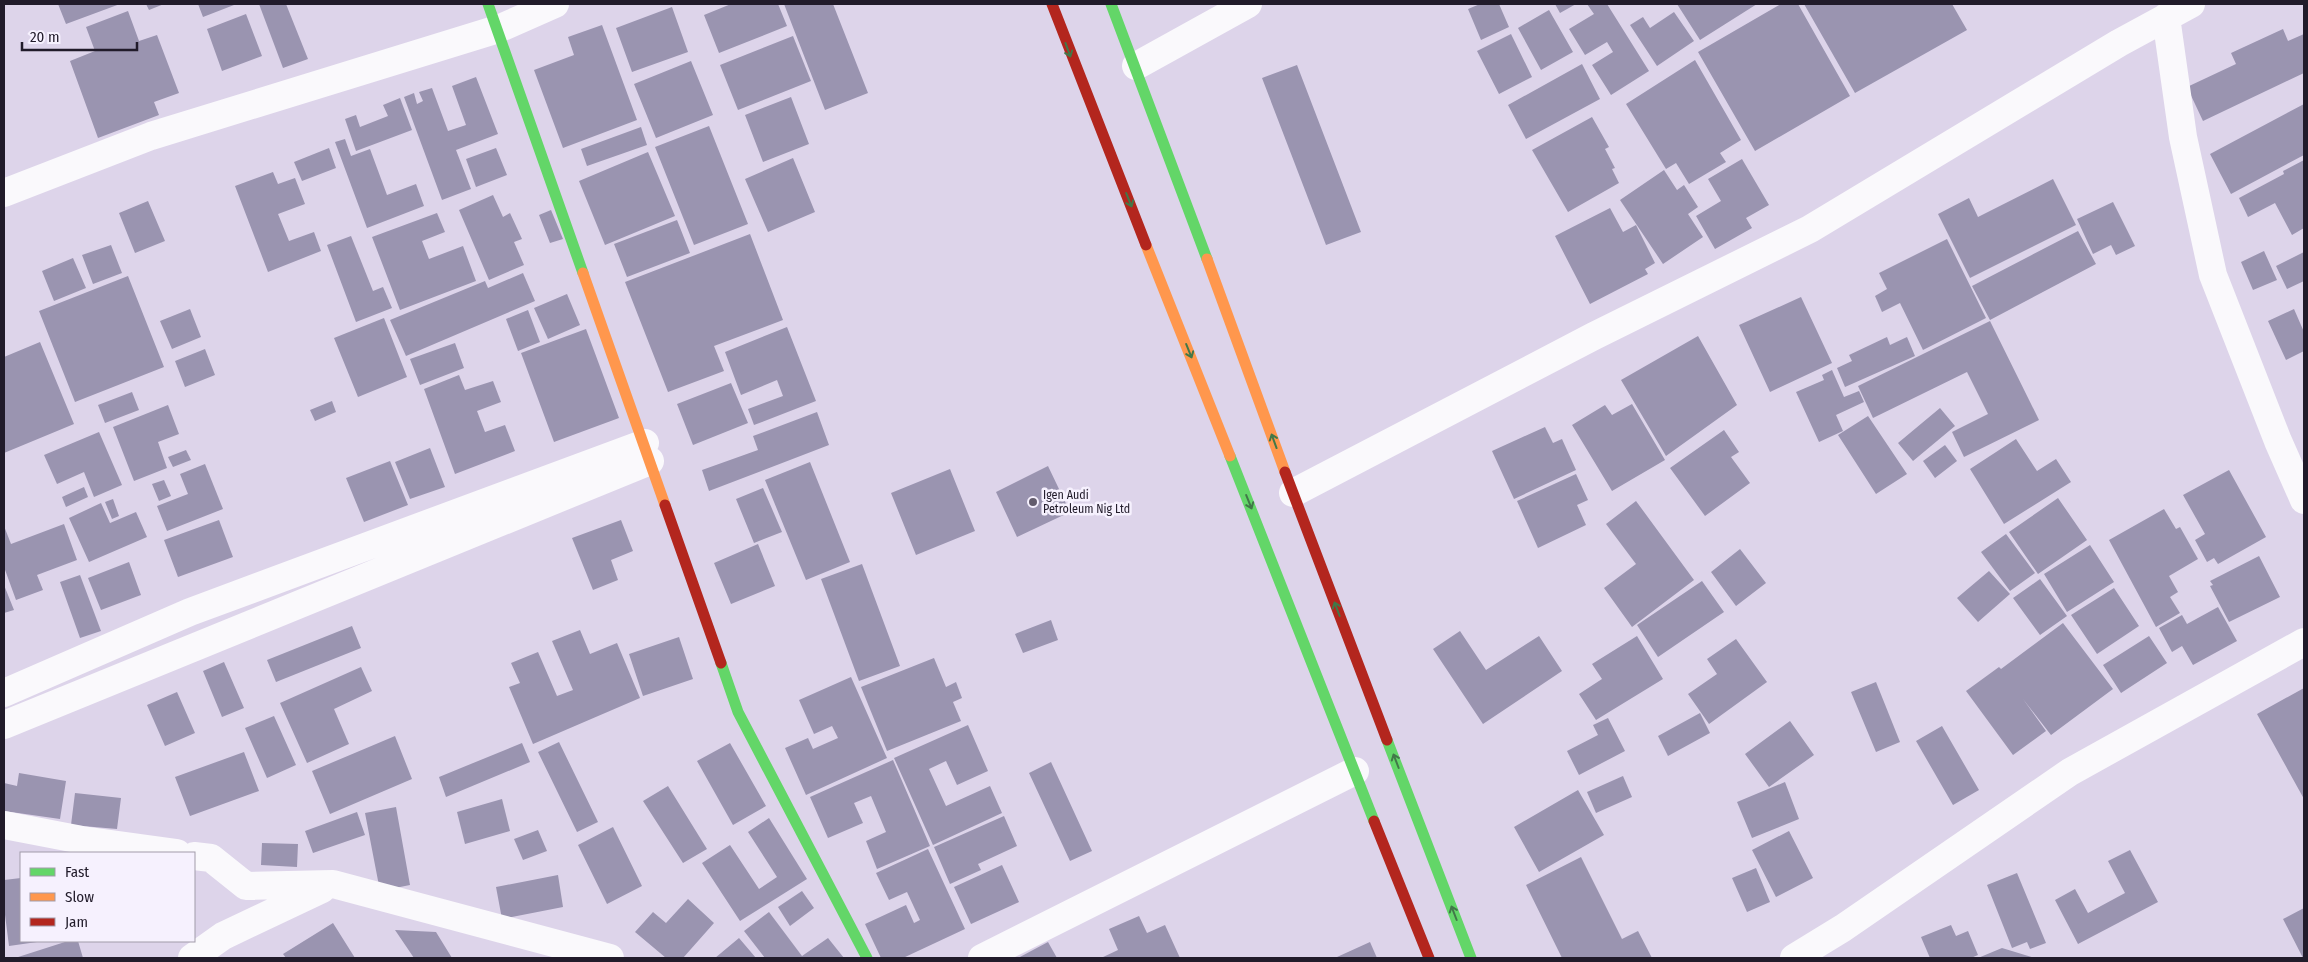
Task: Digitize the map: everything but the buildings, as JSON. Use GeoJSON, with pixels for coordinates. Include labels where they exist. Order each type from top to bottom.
{"type":"FeatureCollection","features":[{"type":"Feature","properties":{"kind":"main road"},"geometry":{"type":"LineString","coordinates":[[488,4],[648,452],[738,712],[867,958]]}},
{"type":"Feature","properties":{"kind":"main road"},"geometry":{"type":"LineString","coordinates":[[1052,4],[1078,75],[1429,958]]}},
{"type":"Feature","properties":{"kind":"main road"},"geometry":{"type":"LineString","coordinates":[[1111,4],[1136,66],[1293,493],[1471,958]]}},
{"type":"Feature","properties":{"kind":"street"},"geometry":{"type":"LineString","coordinates":[[4,193],[151,136],[498,29],[555,4]]}},
{"type":"Feature","properties":{"kind":"street"},"geometry":{"type":"LineString","coordinates":[[1136,66],[1248,4]]}},
{"type":"Feature","properties":{"kind":"street"},"geometry":{"type":"LineString","coordinates":[[1293,493],[1594,336],[1810,229],[2119,43],[2191,4]]}},
{"type":"Feature","properties":{"kind":"street"},"geometry":{"type":"LineString","coordinates":[[2166,17],[2184,137],[2213,275],[2278,442],[2304,500]]}},
{"type":"Feature","properties":{"kind":"street"},"geometry":{"type":"LineString","coordinates":[[4,693],[190,612],[648,452]]}},
{"type":"Feature","properties":{"kind":"street"},"geometry":{"type":"LineString","coordinates":[[4,725],[648,452]]}},
{"type":"Feature","properties":{"kind":"street"},"geometry":{"type":"LineString","coordinates":[[1794,958],[1844,928],[2070,772],[2304,642]]}},
{"type":"Feature","properties":{"kind":"street"},"geometry":{"type":"LineString","coordinates":[[982,958],[1355,771]]}},
{"type":"Feature","properties":{"kind":"street"},"geometry":{"type":"LineString","coordinates":[[4,825],[82,840],[170,852]]}},
{"type":"Feature","properties":{"kind":"street"},"geometry":{"type":"LineString","coordinates":[[195,856],[211,858],[246,886],[333,884],[610,958]]}},
{"type":"Feature","properties":{"kind":"street"},"geometry":{"type":"LineString","coordinates":[[192,958],[223,936],[333,884]]}},
{"type":"Feature","properties":{"kind":"traffic: fast"},"geometry":{"type":"LineString","coordinates":[[488,4],[583,273]]}},
{"type":"Feature","properties":{"kind":"traffic: fast"},"geometry":{"type":"LineString","coordinates":[[1111,4],[1207,259]]}},
{"type":"Feature","properties":{"kind":"traffic: fast"},"geometry":{"type":"LineString","coordinates":[[1230,456],[1374,821]]}},
{"type":"Feature","properties":{"kind":"traffic: fast"},"geometry":{"type":"LineString","coordinates":[[721,663],[738,712],[867,958]]}},
{"type":"Feature","properties":{"kind":"traffic: fast"},"geometry":{"type":"LineString","coordinates":[[1387,740],[1471,958]]}},
{"type":"Feature","properties":{"kind":"traffic: slow"},"geometry":{"type":"LineString","coordinates":[[1146,245],[1230,456]]}},
{"type":"Feature","properties":{"kind":"traffic: slow"},"geometry":{"type":"LineString","coordinates":[[1207,259],[1285,472]]}},
{"type":"Feature","properties":{"kind":"traffic: slow"},"geometry":{"type":"LineString","coordinates":[[583,273],[665,505]]}},
{"type":"Feature","properties":{"kind":"traffic: jam"},"geometry":{"type":"LineString","coordinates":[[1052,4],[1146,245]]}},
{"type":"Feature","properties":{"kind":"traffic: jam"},"geometry":{"type":"LineString","coordinates":[[1285,472],[1387,740]]}},
{"type":"Feature","properties":{"kind":"traffic: jam"},"geometry":{"type":"LineString","coordinates":[[665,505],[721,663]]}},
{"type":"Feature","properties":{"kind":"traffic: jam"},"geometry":{"type":"LineString","coordinates":[[1374,821],[1429,958]]}},
{"type":"Feature","properties":{"kind":"place","name":"Igen Audi Petroleum Nig Ltd"},"geometry":{"type":"Point","coordinates":[1033,502]}}]}
